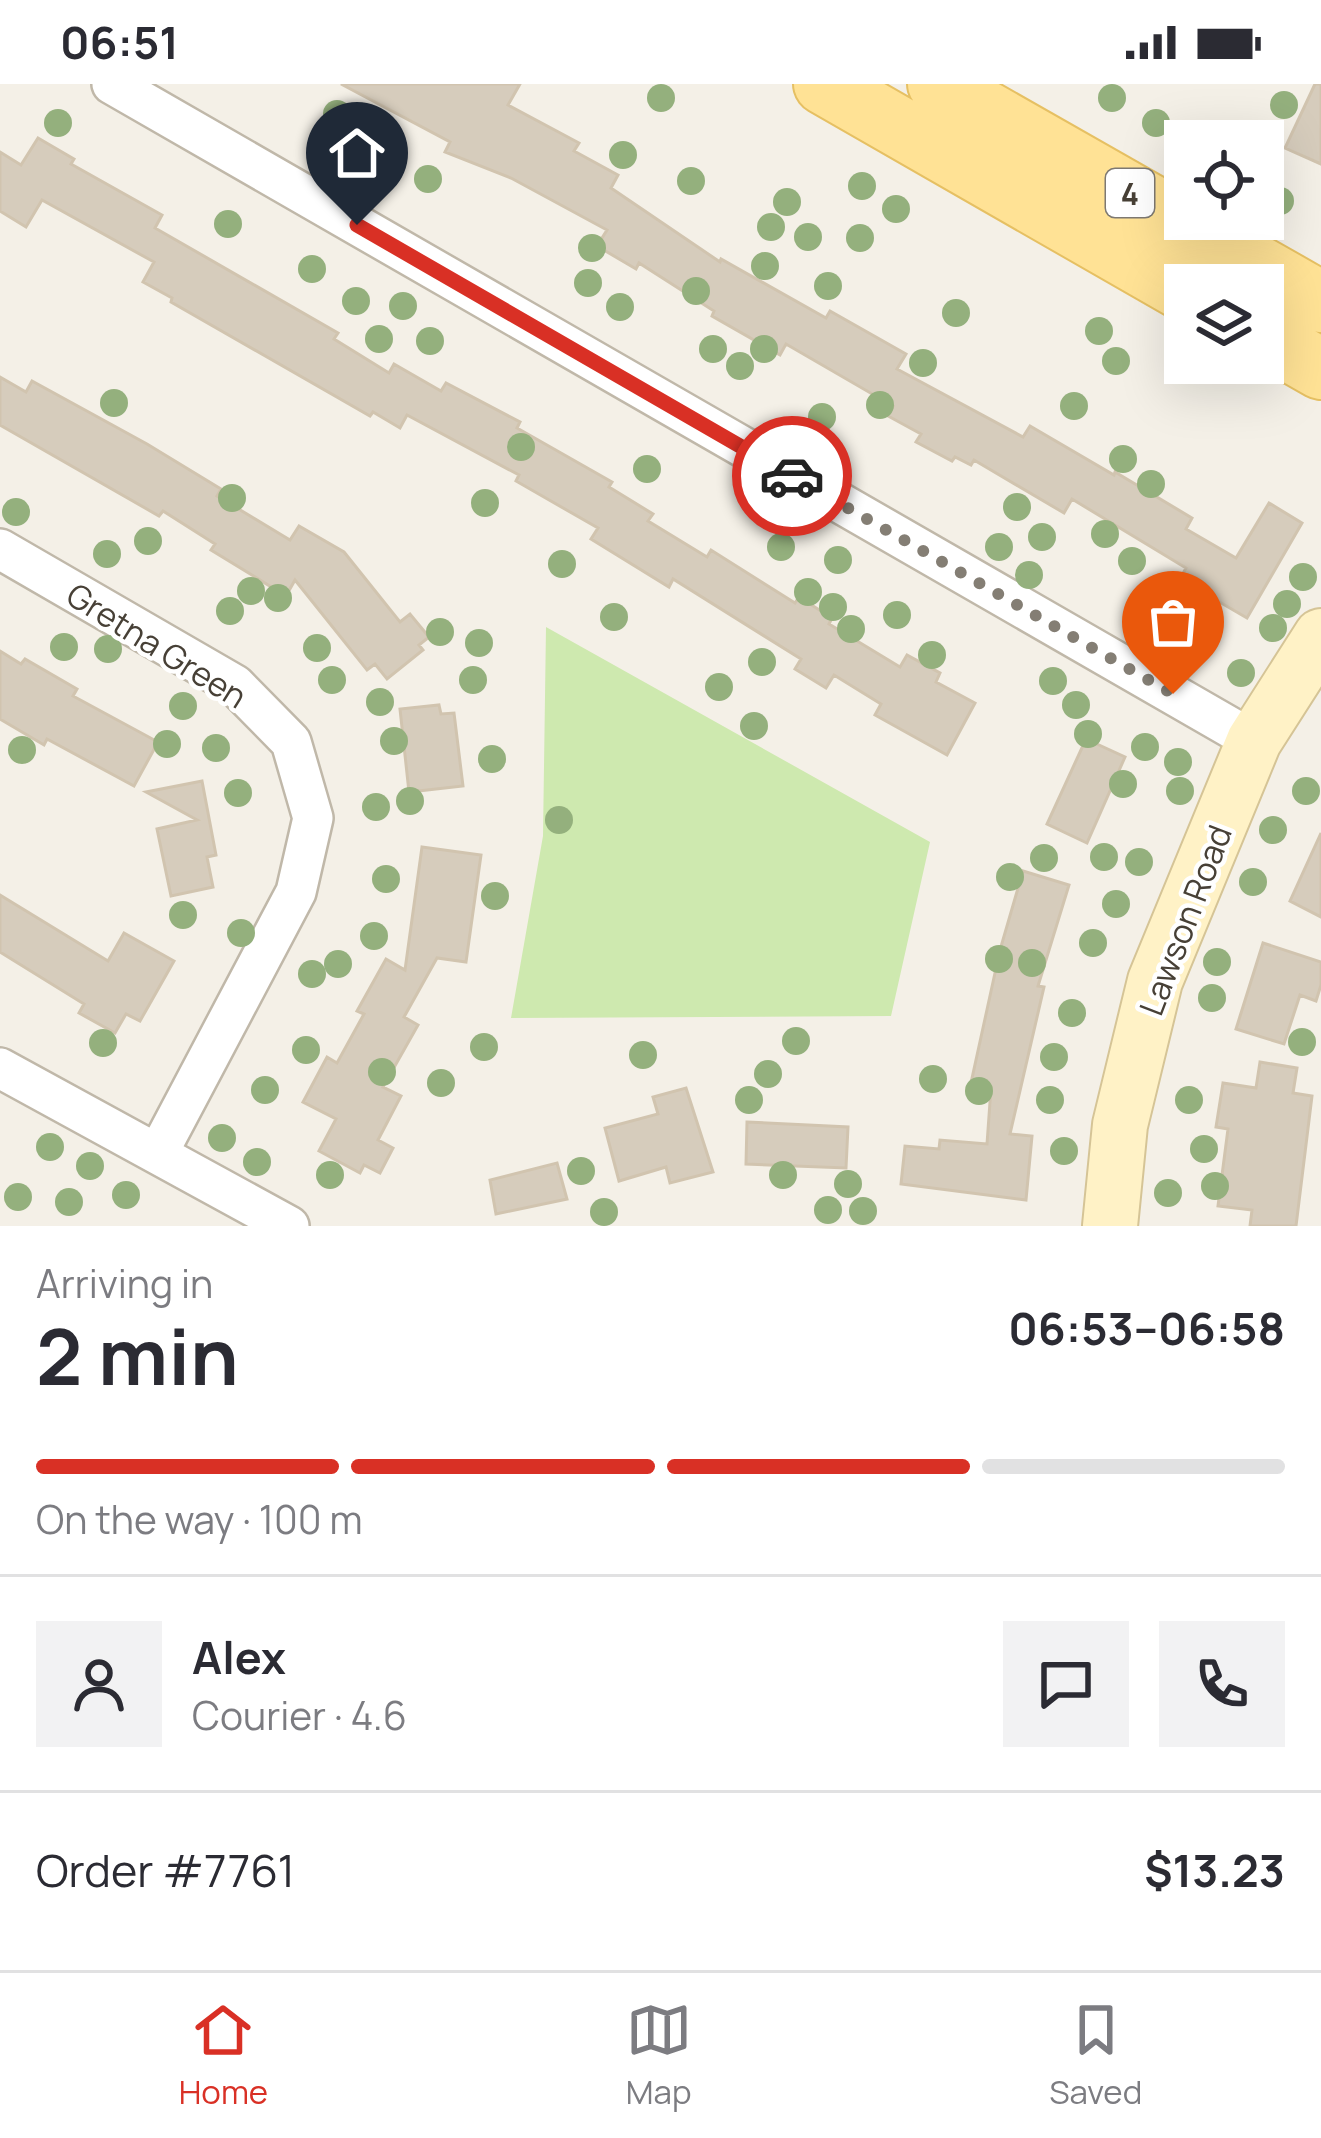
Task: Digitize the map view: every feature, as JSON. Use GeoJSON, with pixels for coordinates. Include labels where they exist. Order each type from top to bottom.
{"type":"FeatureCollection","features":[{"type":"Feature","properties":{"kind":"main road","name":"4"},"geometry":{"type":"LineString","coordinates":[[824,84],[1164,279]]}},
{"type":"Feature","properties":{"kind":"main road","name":"4"},"geometry":{"type":"LineString","coordinates":[[938,84],[1321,302]]}},
{"type":"Feature","properties":{"kind":"main road"},"geometry":{"type":"LineString","coordinates":[[1284,348],[1321,369]]}},
{"type":"Feature","properties":{"kind":"street"},"geometry":{"type":"LineString","coordinates":[[112,84],[1254,742]]}},
{"type":"Feature","properties":{"kind":"street","name":"Gretna Green"},"geometry":{"type":"LineString","coordinates":[[0,548],[235,685],[291,742],[313,818],[296,892],[158,1153]]}},
{"type":"Feature","properties":{"kind":"street","name":"Lawson Road"},"geometry":{"type":"LineString","coordinates":[[1110,1226],[1120,1125],[1155,981],[1254,742],[1321,636]]}},
{"type":"Feature","properties":{"kind":"street"},"geometry":{"type":"LineString","coordinates":[[0,1068],[289,1226]]}},
{"type":"Feature","properties":{"kind":"green space"},"geometry":{"type":"Polygon","coordinates":[[[546,627],[930,842],[891,1016],[511,1018],[543,836],[546,627]]]}},
{"type":"Feature","properties":{"kind":"building"},"geometry":{"type":"Polygon","coordinates":[[[341,84],[520,84],[508,105],[579,143],[574,151],[618,175],[611,188],[720,262],[826,318],[830,311],[906,354],[897,369],[1023,437],[1030,426],[1115,472],[1192,518],[1186,529],[1236,558],[1269,503],[1302,523],[1247,618],[1180,579],[1186,568],[1072,499],[1064,513],[974,460],[971,465],[955,457],[952,461],[916,442],[921,434],[888,416],[893,406],[786,344],[780,355],[712,316],[714,311],[639,263],[636,269],[597,246],[607,230],[511,178],[445,152],[450,142],[341,84]]]}},
{"type":"Feature","properties":{"kind":"building"},"geometry":{"type":"Polygon","coordinates":[[[1315,84],[1321,84],[1321,164],[1285,148],[1315,84]]]}},
{"type":"Feature","properties":{"kind":"building"},"geometry":{"type":"Polygon","coordinates":[[[38,138],[74,159],[71,164],[162,215],[155,228],[338,333],[334,339],[389,373],[394,364],[441,391],[446,383],[520,422],[517,428],[612,482],[609,487],[653,514],[648,521],[707,557],[711,550],[795,603],[799,597],[832,618],[829,624],[900,667],[907,655],[940,673],[936,682],[975,703],[947,755],[875,715],[881,704],[834,675],[826,688],[795,669],[801,659],[673,579],[669,587],[591,539],[598,528],[516,481],[519,475],[407,415],[400,428],[373,412],[370,416],[171,302],[172,298],[143,282],[154,262],[42,200],[26,227],[0,211],[0,152],[21,165],[38,138]]]}},
{"type":"Feature","properties":{"kind":"building"},"geometry":{"type":"Polygon","coordinates":[[[0,377],[26,392],[32,381],[147,444],[221,489],[217,496],[290,540],[299,526],[344,552],[400,622],[410,614],[429,637],[419,645],[423,650],[387,679],[375,664],[367,670],[295,580],[286,596],[211,550],[215,544],[163,511],[159,516],[0,425],[0,377]]]}},
{"type":"Feature","properties":{"kind":"building"},"geometry":{"type":"Polygon","coordinates":[[[0,651],[21,664],[25,659],[77,689],[73,696],[158,742],[134,786],[0,719],[0,651]]]}},
{"type":"Feature","properties":{"kind":"building"},"geometry":{"type":"Polygon","coordinates":[[[439,705],[441,714],[454,713],[463,786],[409,792],[400,709],[439,705]]]}},
{"type":"Feature","properties":{"kind":"building"},"geometry":{"type":"Polygon","coordinates":[[[1086,739],[1125,757],[1087,843],[1047,824],[1086,739]]]}},
{"type":"Feature","properties":{"kind":"building"},"geometry":{"type":"Polygon","coordinates":[[[202,781],[216,855],[207,857],[213,887],[171,896],[157,829],[197,820],[146,792],[202,781]]]}},
{"type":"Feature","properties":{"kind":"building"},"geometry":{"type":"Polygon","coordinates":[[[1321,833],[1321,917],[1290,901],[1321,833]]]}},
{"type":"Feature","properties":{"kind":"building"},"geometry":{"type":"Polygon","coordinates":[[[422,847],[481,855],[466,962],[437,958],[404,1017],[418,1025],[383,1087],[401,1096],[378,1140],[393,1148],[380,1173],[364,1165],[360,1173],[319,1151],[336,1119],[303,1102],[327,1057],[337,1063],[364,1014],[357,1011],[386,959],[405,970],[422,847]]]}},
{"type":"Feature","properties":{"kind":"building"},"geometry":{"type":"Polygon","coordinates":[[[1023,871],[1069,885],[1038,986],[1044,987],[1010,1134],[1032,1136],[1026,1200],[901,1184],[905,1146],[939,1149],[940,1140],[987,1144],[991,1088],[971,1083],[1023,871]]]}},
{"type":"Feature","properties":{"kind":"building"},"geometry":{"type":"Polygon","coordinates":[[[0,895],[108,961],[124,933],[174,961],[140,1021],[126,1014],[115,1033],[79,1013],[84,1004],[0,952],[0,895]]]}},
{"type":"Feature","properties":{"kind":"building"},"geometry":{"type":"Polygon","coordinates":[[[1263,943],[1321,962],[1316,1001],[1300,995],[1284,1044],[1236,1029],[1263,943]]]}},
{"type":"Feature","properties":{"kind":"building"},"geometry":{"type":"Polygon","coordinates":[[[1260,1062],[1297,1068],[1293,1093],[1312,1096],[1296,1226],[1250,1226],[1252,1210],[1218,1206],[1228,1129],[1216,1127],[1223,1083],[1256,1088],[1260,1062]]]}},
{"type":"Feature","properties":{"kind":"building"},"geometry":{"type":"Polygon","coordinates":[[[686,1088],[713,1172],[670,1183],[666,1167],[619,1181],[605,1128],[658,1114],[653,1097],[686,1088]]]}},
{"type":"Feature","properties":{"kind":"building"},"geometry":{"type":"Polygon","coordinates":[[[747,1122],[848,1127],[846,1168],[746,1164],[747,1122]]]}},
{"type":"Feature","properties":{"kind":"building"},"geometry":{"type":"Polygon","coordinates":[[[557,1163],[567,1199],[496,1214],[490,1180],[557,1163]]]}},
{"type":"Feature","properties":{"kind":"way so far"},"geometry":{"type":"LineString","coordinates":[[792,476],[1173,694]]}},
{"type":"Feature","properties":{"kind":"route"},"geometry":{"type":"LineString","coordinates":[[357,225],[792,476]]}}]}
